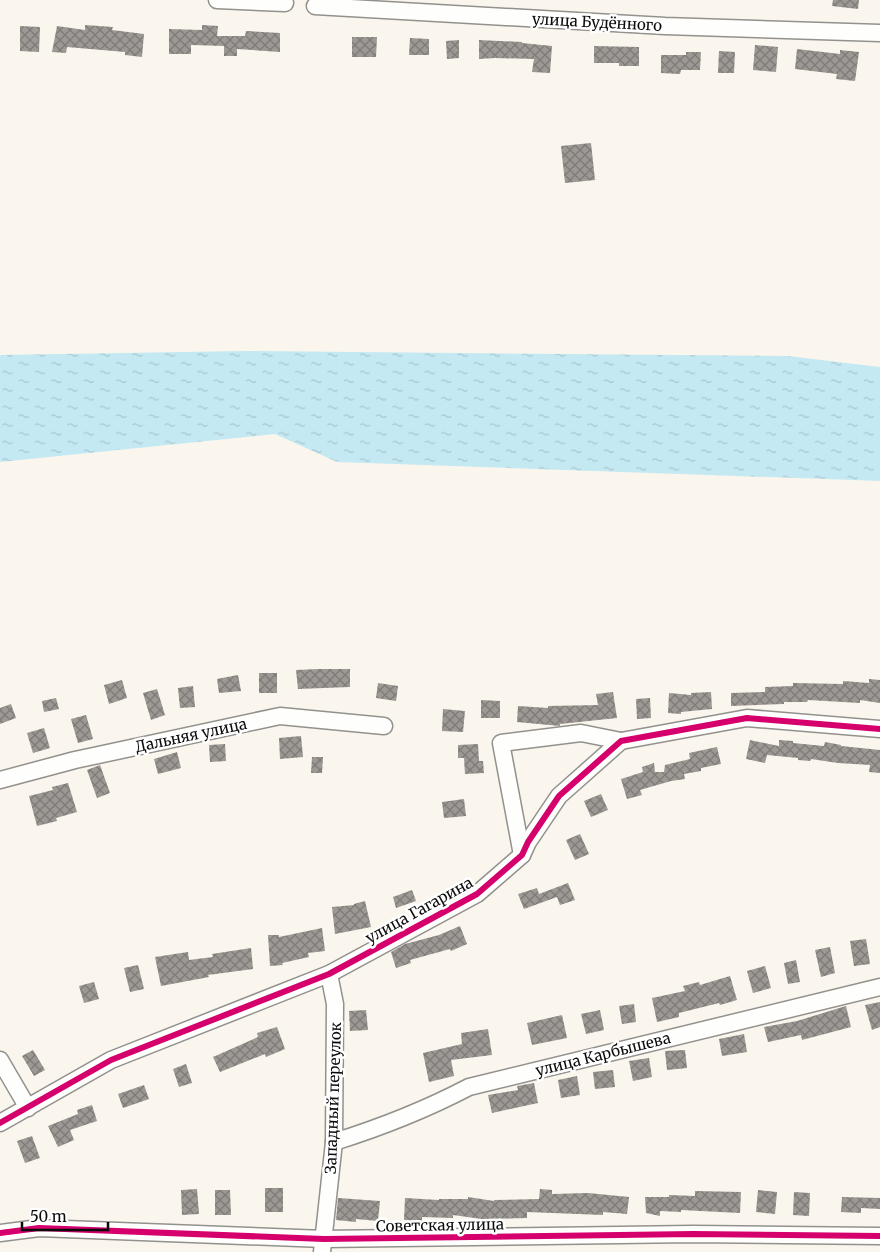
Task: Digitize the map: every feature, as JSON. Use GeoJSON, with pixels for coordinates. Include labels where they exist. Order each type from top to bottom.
{"type":"FeatureCollection","features":[{"type":"Feature","properties":{"kind":"street"},"geometry":{"type":"LineString","coordinates":[[217,0],[285,3]]}},
{"type":"Feature","properties":{"kind":"street","name":"улица Будённого"},"geometry":{"type":"LineString","coordinates":[[315,6],[665,26],[880,33]]}},
{"type":"Feature","properties":{"kind":"street","name":"Дальняя улица"},"geometry":{"type":"LineString","coordinates":[[0,780],[76,760],[280,716],[384,726]]}},
{"type":"Feature","properties":{"kind":"street"},"geometry":{"type":"LineString","coordinates":[[522,855],[501,743],[581,733],[621,741],[746,718],[880,729]]}},
{"type":"Feature","properties":{"kind":"street","name":"улица Гагарина"},"geometry":{"type":"LineString","coordinates":[[0,1123],[111,1060],[329,974],[477,894],[522,855],[528,842],[559,796],[621,741]]}},
{"type":"Feature","properties":{"kind":"street","name":"Западный переулок"},"geometry":{"type":"LineString","coordinates":[[323,1245],[334,1142],[335,1004],[329,974]]}},
{"type":"Feature","properties":{"kind":"street","name":"улица Карбышева"},"geometry":{"type":"LineString","coordinates":[[334,1142],[386,1125],[429,1108],[469,1087],[880,987]]}},
{"type":"Feature","properties":{"kind":"street"},"geometry":{"type":"LineString","coordinates":[[0,1060],[28,1108]]}},
{"type":"Feature","properties":{"kind":"street","name":"Советская улица"},"geometry":{"type":"LineString","coordinates":[[0,1233],[39,1228],[323,1245],[693,1234],[880,1236]]}},
{"type":"Feature","properties":{"kind":"water"},"geometry":{"type":"Polygon","coordinates":[[[244,351],[788,356],[880,367],[880,481],[337,462],[275,434],[0,462],[0,355],[244,351]]]}},
{"type":"Feature","properties":{"kind":"building"},"geometry":{"type":"Polygon","coordinates":[[[833,0],[859,0],[858,9],[832,6],[833,0]]]}},
{"type":"Feature","properties":{"kind":"building"},"geometry":{"type":"Polygon","coordinates":[[[85,25],[113,27],[112,30],[144,34],[142,57],[125,55],[125,52],[67,47],[66,53],[52,52],[57,26],[85,30],[85,25]]]}},
{"type":"Feature","properties":{"kind":"building"},"geometry":{"type":"Polygon","coordinates":[[[202,25],[218,26],[217,36],[245,36],[246,31],[280,33],[280,52],[237,49],[237,56],[224,56],[224,46],[191,45],[191,54],[169,54],[169,29],[202,30],[202,25]]]}},
{"type":"Feature","properties":{"kind":"building"},"geometry":{"type":"Polygon","coordinates":[[[20,26],[40,27],[39,52],[20,51],[20,26]]]}},
{"type":"Feature","properties":{"kind":"building"},"geometry":{"type":"Polygon","coordinates":[[[352,37],[377,37],[376,57],[352,57],[352,37]]]}},
{"type":"Feature","properties":{"kind":"building"},"geometry":{"type":"Polygon","coordinates":[[[410,38],[429,39],[429,55],[409,55],[410,38]]]}},
{"type":"Feature","properties":{"kind":"building"},"geometry":{"type":"Polygon","coordinates":[[[459,40],[459,58],[447,59],[446,41],[459,40]]]}},
{"type":"Feature","properties":{"kind":"building"},"geometry":{"type":"Polygon","coordinates":[[[479,40],[522,42],[552,46],[550,73],[532,72],[534,59],[479,59],[479,40]]]}},
{"type":"Feature","properties":{"kind":"building"},"geometry":{"type":"Polygon","coordinates":[[[755,45],[778,47],[776,72],[753,70],[755,45]]]}},
{"type":"Feature","properties":{"kind":"building"},"geometry":{"type":"Polygon","coordinates":[[[594,46],[639,47],[639,66],[619,66],[619,63],[594,63],[594,46]]]}},
{"type":"Feature","properties":{"kind":"building"},"geometry":{"type":"Polygon","coordinates":[[[797,49],[840,54],[840,50],[859,52],[855,81],[836,79],[837,74],[795,69],[797,49]]]}},
{"type":"Feature","properties":{"kind":"building"},"geometry":{"type":"Polygon","coordinates":[[[719,51],[735,52],[734,73],[718,73],[719,51]]]}},
{"type":"Feature","properties":{"kind":"building"},"geometry":{"type":"Polygon","coordinates":[[[686,52],[701,52],[700,70],[681,70],[680,74],[661,73],[661,55],[686,55],[686,52]]]}},
{"type":"Feature","properties":{"kind":"building"},"geometry":{"type":"Polygon","coordinates":[[[591,143],[595,180],[565,183],[561,146],[591,143]]]}},
{"type":"Feature","properties":{"kind":"building"},"geometry":{"type":"Polygon","coordinates":[[[350,669],[350,687],[298,689],[296,670],[350,669]]]}},
{"type":"Feature","properties":{"kind":"building"},"geometry":{"type":"Polygon","coordinates":[[[259,673],[277,673],[277,693],[259,693],[259,673]]]}},
{"type":"Feature","properties":{"kind":"building"},"geometry":{"type":"Polygon","coordinates":[[[238,675],[241,691],[219,693],[217,679],[238,675]]]}},
{"type":"Feature","properties":{"kind":"building"},"geometry":{"type":"Polygon","coordinates":[[[869,679],[880,680],[880,703],[860,700],[860,703],[808,700],[807,702],[784,702],[784,704],[731,706],[731,693],[765,692],[765,687],[793,686],[793,683],[843,684],[843,681],[869,683],[869,679]]]}},
{"type":"Feature","properties":{"kind":"building"},"geometry":{"type":"Polygon","coordinates":[[[122,680],[127,698],[109,704],[104,685],[122,680]]]}},
{"type":"Feature","properties":{"kind":"building"},"geometry":{"type":"Polygon","coordinates":[[[378,683],[398,686],[396,701],[376,698],[378,683]]]}},
{"type":"Feature","properties":{"kind":"building"},"geometry":{"type":"Polygon","coordinates":[[[193,686],[195,707],[180,708],[178,688],[193,686]]]}},
{"type":"Feature","properties":{"kind":"building"},"geometry":{"type":"Polygon","coordinates":[[[157,689],[165,715],[151,720],[143,693],[157,689]]]}},
{"type":"Feature","properties":{"kind":"building"},"geometry":{"type":"Polygon","coordinates":[[[613,692],[617,718],[560,724],[560,726],[517,722],[518,706],[548,708],[548,706],[598,705],[596,694],[613,692]]]}},
{"type":"Feature","properties":{"kind":"building"},"geometry":{"type":"Polygon","coordinates":[[[711,692],[712,709],[681,712],[681,714],[668,713],[669,693],[691,695],[691,693],[711,692]]]}},
{"type":"Feature","properties":{"kind":"building"},"geometry":{"type":"Polygon","coordinates":[[[56,698],[59,709],[44,712],[42,701],[56,698]]]}},
{"type":"Feature","properties":{"kind":"building"},"geometry":{"type":"Polygon","coordinates":[[[650,698],[651,718],[637,719],[636,699],[650,698]]]}},
{"type":"Feature","properties":{"kind":"building"},"geometry":{"type":"Polygon","coordinates":[[[481,700],[500,701],[500,718],[481,718],[481,700]]]}},
{"type":"Feature","properties":{"kind":"building"},"geometry":{"type":"Polygon","coordinates":[[[11,704],[16,718],[0,724],[0,708],[11,704]]]}},
{"type":"Feature","properties":{"kind":"building"},"geometry":{"type":"Polygon","coordinates":[[[443,709],[465,711],[463,732],[442,731],[443,709]]]}},
{"type":"Feature","properties":{"kind":"building"},"geometry":{"type":"Polygon","coordinates":[[[86,715],[93,739],[78,743],[71,719],[86,715]]]}},
{"type":"Feature","properties":{"kind":"building"},"geometry":{"type":"Polygon","coordinates":[[[44,728],[50,748],[33,753],[27,733],[44,728]]]}},
{"type":"Feature","properties":{"kind":"building"},"geometry":{"type":"Polygon","coordinates":[[[301,736],[303,757],[280,759],[279,738],[301,736]]]}},
{"type":"Feature","properties":{"kind":"building"},"geometry":{"type":"Polygon","coordinates":[[[750,740],[779,746],[779,740],[824,746],[825,742],[841,746],[880,750],[880,773],[869,772],[870,765],[811,759],[810,761],[798,760],[798,758],[767,755],[765,763],[746,759],[750,740]]]}},
{"type":"Feature","properties":{"kind":"building"},"geometry":{"type":"Polygon","coordinates":[[[225,744],[226,761],[210,762],[209,745],[225,744]]]}},
{"type":"Feature","properties":{"kind":"building"},"geometry":{"type":"Polygon","coordinates":[[[478,744],[479,761],[483,761],[484,773],[465,774],[464,758],[458,758],[458,745],[478,744]]]}},
{"type":"Feature","properties":{"kind":"building"},"geometry":{"type":"Polygon","coordinates":[[[717,747],[721,764],[701,768],[701,771],[684,774],[685,779],[640,790],[642,795],[627,799],[621,779],[643,772],[642,767],[654,763],[655,772],[664,772],[665,765],[690,759],[689,753],[717,747]]]}},
{"type":"Feature","properties":{"kind":"building"},"geometry":{"type":"Polygon","coordinates":[[[177,752],[181,768],[158,774],[154,759],[177,752]]]}},
{"type":"Feature","properties":{"kind":"building"},"geometry":{"type":"Polygon","coordinates":[[[312,757],[323,757],[322,773],[311,773],[312,757]]]}},
{"type":"Feature","properties":{"kind":"building"},"geometry":{"type":"Polygon","coordinates":[[[100,765],[110,793],[97,798],[87,770],[100,765]]]}},
{"type":"Feature","properties":{"kind":"building"},"geometry":{"type":"Polygon","coordinates":[[[68,783],[77,812],[56,818],[57,821],[37,826],[29,796],[53,790],[52,787],[68,783]]]}},
{"type":"Feature","properties":{"kind":"building"},"geometry":{"type":"Polygon","coordinates":[[[601,794],[608,810],[591,817],[584,801],[601,794]]]}},
{"type":"Feature","properties":{"kind":"building"},"geometry":{"type":"Polygon","coordinates":[[[464,799],[466,816],[444,818],[442,802],[464,799]]]}},
{"type":"Feature","properties":{"kind":"building"},"geometry":{"type":"Polygon","coordinates":[[[580,834],[589,854],[575,860],[566,840],[580,834]]]}},
{"type":"Feature","properties":{"kind":"building"},"geometry":{"type":"Polygon","coordinates":[[[568,883],[575,900],[560,905],[557,897],[524,909],[518,894],[537,888],[539,894],[568,883]]]}},
{"type":"Feature","properties":{"kind":"building"},"geometry":{"type":"Polygon","coordinates":[[[412,890],[416,901],[396,908],[393,897],[412,890]]]}},
{"type":"Feature","properties":{"kind":"building"},"geometry":{"type":"Polygon","coordinates":[[[365,901],[371,927],[335,934],[332,907],[354,905],[365,901]]]}},
{"type":"Feature","properties":{"kind":"building"},"geometry":{"type":"Polygon","coordinates":[[[460,926],[467,944],[451,951],[450,949],[410,960],[411,963],[396,968],[391,952],[405,944],[439,935],[460,926]]]}},
{"type":"Feature","properties":{"kind":"building"},"geometry":{"type":"Polygon","coordinates":[[[322,928],[325,951],[308,953],[309,957],[282,963],[283,965],[270,966],[268,935],[279,935],[279,937],[322,928]]]}},
{"type":"Feature","properties":{"kind":"building"},"geometry":{"type":"Polygon","coordinates":[[[866,939],[870,964],[854,966],[850,941],[866,939]]]}},
{"type":"Feature","properties":{"kind":"building"},"geometry":{"type":"Polygon","coordinates":[[[830,947],[835,973],[821,977],[815,950],[830,947]]]}},
{"type":"Feature","properties":{"kind":"building"},"geometry":{"type":"Polygon","coordinates":[[[251,948],[253,969],[208,975],[209,977],[161,986],[155,957],[188,952],[189,960],[213,957],[212,954],[251,948]]]}},
{"type":"Feature","properties":{"kind":"building"},"geometry":{"type":"Polygon","coordinates":[[[796,960],[800,982],[788,984],[784,963],[796,960]]]}},
{"type":"Feature","properties":{"kind":"building"},"geometry":{"type":"Polygon","coordinates":[[[138,965],[144,989],[130,992],[124,968],[138,965]]]}},
{"type":"Feature","properties":{"kind":"building"},"geometry":{"type":"Polygon","coordinates":[[[765,966],[771,988],[753,993],[747,971],[765,966]]]}},
{"type":"Feature","properties":{"kind":"building"},"geometry":{"type":"Polygon","coordinates":[[[730,976],[737,1000],[679,1013],[679,1017],[657,1022],[652,998],[685,991],[683,986],[699,982],[700,985],[730,976]]]}},
{"type":"Feature","properties":{"kind":"building"},"geometry":{"type":"Polygon","coordinates":[[[94,982],[99,999],[84,1003],[79,986],[94,982]]]}},
{"type":"Feature","properties":{"kind":"building"},"geometry":{"type":"Polygon","coordinates":[[[880,1002],[880,1027],[872,1030],[865,1005],[880,1002]]]}},
{"type":"Feature","properties":{"kind":"building"},"geometry":{"type":"Polygon","coordinates":[[[634,1004],[636,1022],[622,1024],[619,1006],[634,1004]]]}},
{"type":"Feature","properties":{"kind":"building"},"geometry":{"type":"Polygon","coordinates":[[[846,1006],[851,1027],[802,1040],[801,1035],[768,1042],[764,1027],[797,1021],[846,1006]]]}},
{"type":"Feature","properties":{"kind":"building"},"geometry":{"type":"Polygon","coordinates":[[[366,1010],[368,1030],[350,1031],[349,1011],[366,1010]]]}},
{"type":"Feature","properties":{"kind":"building"},"geometry":{"type":"Polygon","coordinates":[[[600,1010],[604,1030],[586,1034],[581,1014],[600,1010]]]}},
{"type":"Feature","properties":{"kind":"building"},"geometry":{"type":"Polygon","coordinates":[[[562,1015],[567,1038],[532,1045],[527,1023],[562,1015]]]}},
{"type":"Feature","properties":{"kind":"building"},"geometry":{"type":"Polygon","coordinates":[[[277,1027],[285,1049],[266,1057],[265,1054],[220,1072],[213,1057],[258,1037],[257,1033],[277,1027]]]}},
{"type":"Feature","properties":{"kind":"building"},"geometry":{"type":"Polygon","coordinates":[[[488,1029],[492,1055],[451,1060],[454,1076],[429,1082],[423,1053],[462,1044],[461,1033],[488,1029]]]}},
{"type":"Feature","properties":{"kind":"building"},"geometry":{"type":"Polygon","coordinates":[[[744,1034],[747,1052],[722,1056],[719,1039],[744,1034]]]}},
{"type":"Feature","properties":{"kind":"building"},"geometry":{"type":"Polygon","coordinates":[[[33,1050],[45,1070],[34,1076],[22,1056],[33,1050]]]}},
{"type":"Feature","properties":{"kind":"building"},"geometry":{"type":"Polygon","coordinates":[[[685,1050],[687,1068],[667,1070],[665,1051],[685,1050]]]}},
{"type":"Feature","properties":{"kind":"building"},"geometry":{"type":"Polygon","coordinates":[[[649,1058],[652,1077],[633,1081],[629,1061],[649,1058]]]}},
{"type":"Feature","properties":{"kind":"building"},"geometry":{"type":"Polygon","coordinates":[[[186,1064],[192,1083],[179,1087],[173,1069],[186,1064]]]}},
{"type":"Feature","properties":{"kind":"building"},"geometry":{"type":"Polygon","coordinates":[[[613,1070],[615,1087],[595,1089],[593,1072],[613,1070]]]}},
{"type":"Feature","properties":{"kind":"building"},"geometry":{"type":"Polygon","coordinates":[[[577,1076],[580,1095],[561,1098],[558,1080],[577,1076]]]}},
{"type":"Feature","properties":{"kind":"building"},"geometry":{"type":"Polygon","coordinates":[[[534,1083],[538,1103],[492,1113],[488,1095],[518,1090],[517,1086],[534,1083]]]}},
{"type":"Feature","properties":{"kind":"building"},"geometry":{"type":"Polygon","coordinates":[[[144,1085],[149,1099],[123,1108],[118,1094],[144,1085]]]}},
{"type":"Feature","properties":{"kind":"building"},"geometry":{"type":"Polygon","coordinates":[[[92,1105],[97,1121],[70,1130],[74,1140],[58,1147],[48,1126],[78,1114],[77,1110],[92,1105]]]}},
{"type":"Feature","properties":{"kind":"building"},"geometry":{"type":"Polygon","coordinates":[[[32,1136],[40,1158],[25,1163],[17,1141],[32,1136]]]}},
{"type":"Feature","properties":{"kind":"building"},"geometry":{"type":"Polygon","coordinates":[[[265,1188],[283,1188],[283,1212],[265,1212],[265,1188]]]}},
{"type":"Feature","properties":{"kind":"building"},"geometry":{"type":"Polygon","coordinates":[[[197,1189],[199,1214],[182,1215],[181,1190],[197,1189]]]}},
{"type":"Feature","properties":{"kind":"building"},"geometry":{"type":"Polygon","coordinates":[[[540,1189],[552,1190],[552,1194],[588,1193],[629,1197],[627,1214],[603,1212],[603,1215],[527,1212],[527,1218],[482,1219],[453,1215],[453,1218],[422,1217],[422,1221],[404,1220],[405,1198],[439,1200],[468,1199],[468,1197],[494,1201],[539,1199],[540,1189]]]}},
{"type":"Feature","properties":{"kind":"building"},"geometry":{"type":"Polygon","coordinates":[[[215,1190],[230,1190],[231,1215],[215,1215],[215,1190]]]}},
{"type":"Feature","properties":{"kind":"building"},"geometry":{"type":"Polygon","coordinates":[[[758,1190],[777,1192],[775,1214],[756,1212],[758,1190]]]}},
{"type":"Feature","properties":{"kind":"building"},"geometry":{"type":"Polygon","coordinates":[[[695,1191],[741,1192],[740,1213],[681,1210],[681,1212],[660,1211],[660,1216],[646,1213],[645,1197],[669,1197],[669,1195],[695,1196],[695,1191]]]}},
{"type":"Feature","properties":{"kind":"building"},"geometry":{"type":"Polygon","coordinates":[[[794,1192],[810,1193],[809,1216],[793,1215],[794,1192]]]}},
{"type":"Feature","properties":{"kind":"building"},"geometry":{"type":"Polygon","coordinates":[[[842,1197],[880,1198],[880,1209],[861,1208],[861,1213],[841,1212],[842,1197]]]}},
{"type":"Feature","properties":{"kind":"building"},"geometry":{"type":"Polygon","coordinates":[[[338,1198],[380,1201],[378,1221],[356,1219],[356,1222],[336,1220],[338,1198]]]}},
{"type":"Feature","properties":{"kind":"cycle path"},"geometry":{"type":"LineString","coordinates":[[0,1123],[111,1060],[329,974],[477,894],[522,855],[528,842],[559,796],[621,741],[747,718],[880,729]]}},
{"type":"Feature","properties":{"kind":"cycle path"},"geometry":{"type":"LineString","coordinates":[[0,1233],[39,1228],[324,1239],[693,1234],[880,1236]]}}]}
